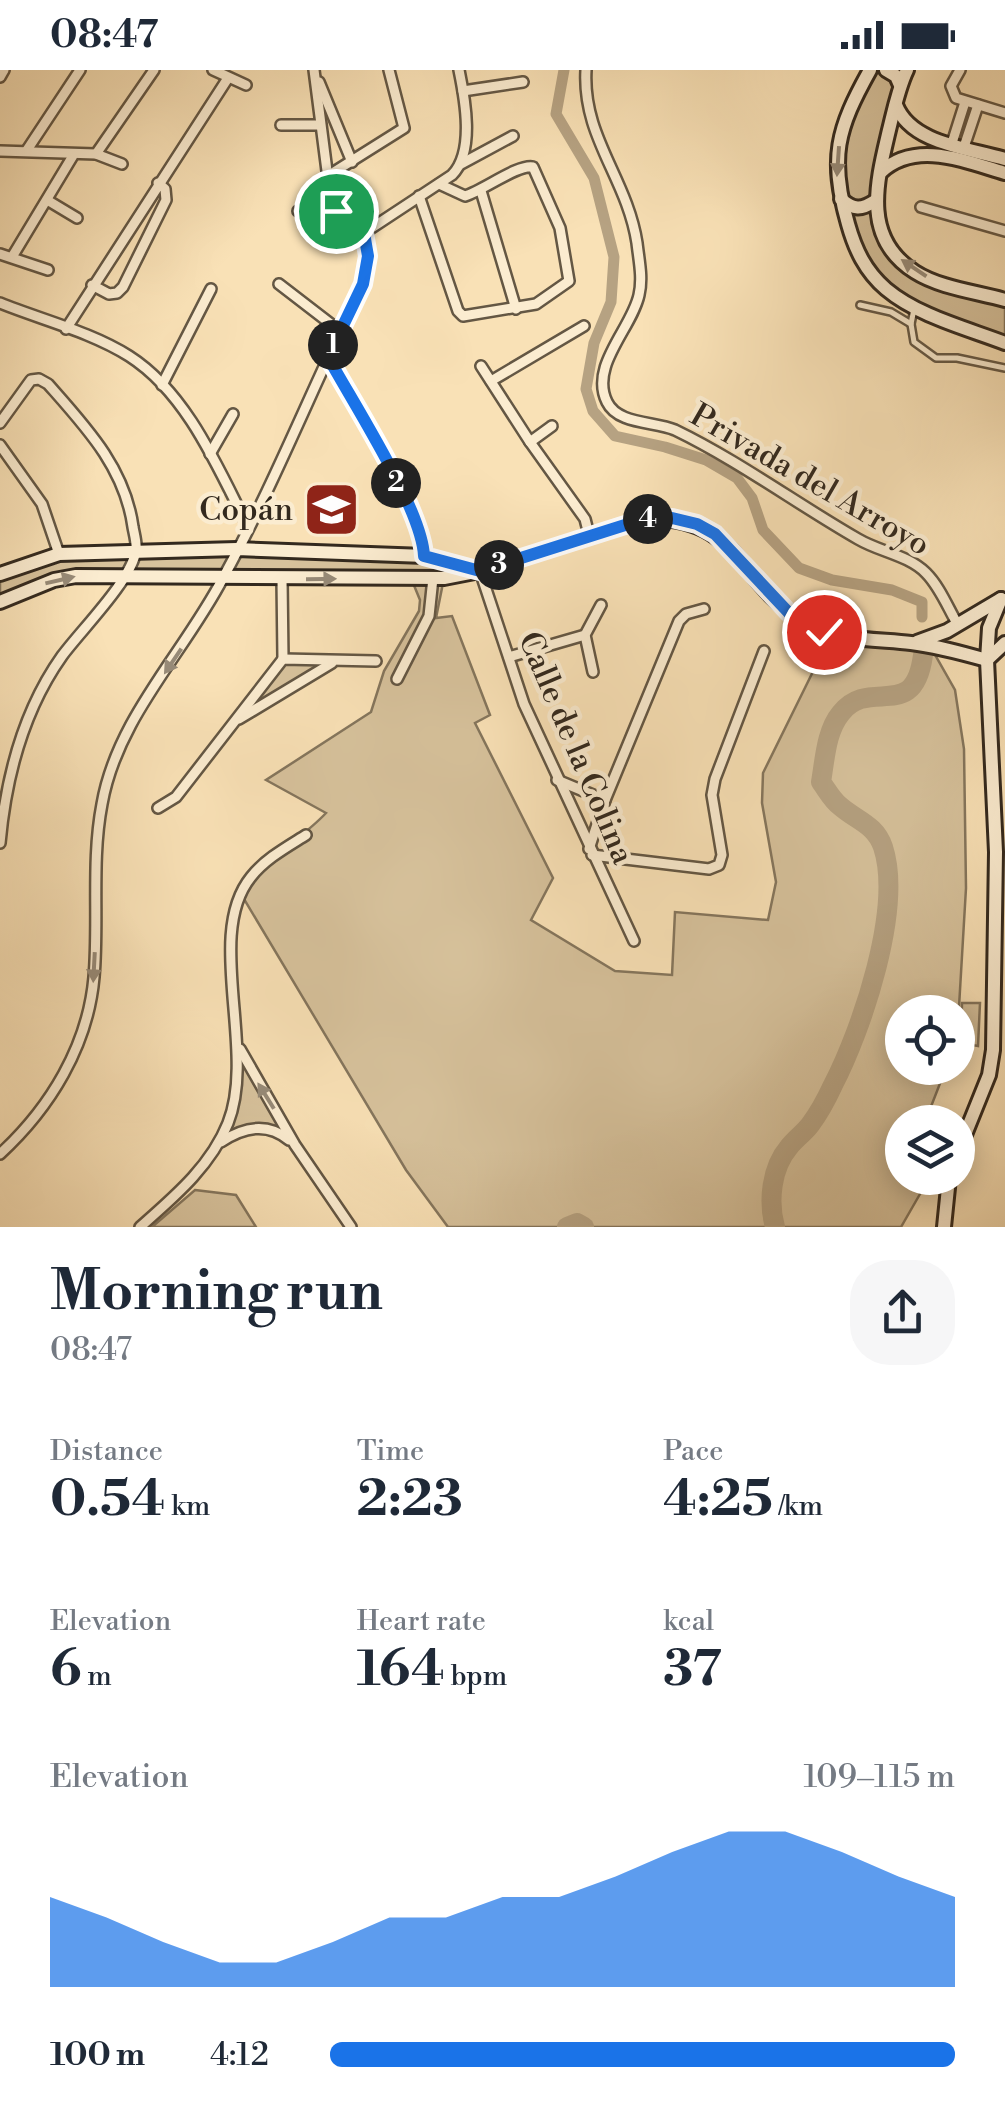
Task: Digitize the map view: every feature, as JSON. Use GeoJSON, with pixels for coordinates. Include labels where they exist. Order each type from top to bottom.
{"type":"FeatureCollection","features":[{"type":"Feature","properties":{"kind":"main road"},"geometry":{"type":"LineString","coordinates":[[870,70],[847,114],[836,172],[859,258],[887,290],[914,306],[1005,343]]}},
{"type":"Feature","properties":{"kind":"main road"},"geometry":{"type":"LineString","coordinates":[[886,70],[900,84]]}},
{"type":"Feature","properties":{"kind":"main road"},"geometry":{"type":"LineString","coordinates":[[906,70],[875,201],[883,233],[890,248],[918,274],[1005,300]]}},
{"type":"Feature","properties":{"kind":"main road"},"geometry":{"type":"LineString","coordinates":[[896,103],[900,116],[916,133],[1005,159]]}},
{"type":"Feature","properties":{"kind":"main road"},"geometry":{"type":"LineString","coordinates":[[879,173],[904,155],[956,158],[1005,172]]}},
{"type":"Feature","properties":{"kind":"main road"},"geometry":{"type":"LineString","coordinates":[[841,199],[858,209],[875,201]]}},
{"type":"Feature","properties":{"kind":"main road"},"geometry":{"type":"LineString","coordinates":[[0,602],[54,580],[125,575],[432,578],[480,571],[644,519],[672,518],[697,524],[715,534],[789,613],[830,635],[918,643],[987,660]]}},
{"type":"Feature","properties":{"kind":"main road"},"geometry":{"type":"LineString","coordinates":[[0,574],[59,554],[237,549],[424,556],[480,571]]}},
{"type":"Feature","properties":{"kind":"main road"},"geometry":{"type":"LineString","coordinates":[[918,643],[1003,598]]}},
{"type":"Feature","properties":{"kind":"main road"},"geometry":{"type":"LineString","coordinates":[[975,1107],[992,1062],[1000,851],[987,660],[989,628],[1003,598]]}},
{"type":"Feature","properties":{"kind":"main road"},"geometry":{"type":"LineString","coordinates":[[987,660],[1005,644]]}},
{"type":"Feature","properties":{"kind":"main road"},"geometry":{"type":"LineString","coordinates":[[944,1227],[947,1195]]}},
{"type":"Feature","properties":{"kind":"street"},"geometry":{"type":"LineString","coordinates":[[0,77],[4,70]]}},
{"type":"Feature","properties":{"kind":"street"},"geometry":{"type":"LineString","coordinates":[[27,150],[80,70]]}},
{"type":"Feature","properties":{"kind":"street"},"geometry":{"type":"LineString","coordinates":[[96,154],[154,70]]}},
{"type":"Feature","properties":{"kind":"street"},"geometry":{"type":"LineString","coordinates":[[212,70],[246,85]]}},
{"type":"Feature","properties":{"kind":"street"},"geometry":{"type":"LineString","coordinates":[[314,70],[352,162]]}},
{"type":"Feature","properties":{"kind":"street"},"geometry":{"type":"LineString","coordinates":[[0,1154],[48,1101],[74,1051],[90,1006],[99,827],[109,773],[136,714],[224,578],[368,268],[364,233],[336,211],[326,177],[314,70]]}},
{"type":"Feature","properties":{"kind":"street"},"geometry":{"type":"LineString","coordinates":[[326,177],[404,128],[389,70]]}},
{"type":"Feature","properties":{"kind":"street"},"geometry":{"type":"LineString","coordinates":[[459,70],[465,143],[462,164]]}},
{"type":"Feature","properties":{"kind":"street","name":"Privada del Arroyo"},"geometry":{"type":"LineString","coordinates":[[586,70],[585,98],[592,128],[629,202],[642,280],[638,300],[606,369],[607,403],[618,414],[673,429],[861,541],[913,563],[931,579],[951,628]]}},
{"type":"Feature","properties":{"kind":"street"},"geometry":{"type":"LineString","coordinates":[[960,70],[951,86],[956,98],[1005,113]]}},
{"type":"Feature","properties":{"kind":"street"},"geometry":{"type":"LineString","coordinates":[[66,329],[228,78]]}},
{"type":"Feature","properties":{"kind":"street"},"geometry":{"type":"LineString","coordinates":[[463,92],[523,82]]}},
{"type":"Feature","properties":{"kind":"street"},"geometry":{"type":"LineString","coordinates":[[958,145],[965,102]]}},
{"type":"Feature","properties":{"kind":"street"},"geometry":{"type":"LineString","coordinates":[[958,145],[978,105]]}},
{"type":"Feature","properties":{"kind":"street"},"geometry":{"type":"LineString","coordinates":[[280,125],[320,125]]}},
{"type":"Feature","properties":{"kind":"street"},"geometry":{"type":"LineString","coordinates":[[364,233],[439,184],[462,164],[512,136]]}},
{"type":"Feature","properties":{"kind":"street"},"geometry":{"type":"LineString","coordinates":[[0,151],[96,154],[122,164]]}},
{"type":"Feature","properties":{"kind":"street"},"geometry":{"type":"LineString","coordinates":[[12,256],[74,154]]}},
{"type":"Feature","properties":{"kind":"street"},"geometry":{"type":"LineString","coordinates":[[419,196],[463,316],[536,304],[569,281],[560,228],[533,168],[524,166],[482,191],[464,196],[439,184]]}},
{"type":"Feature","properties":{"kind":"street"},"geometry":{"type":"LineString","coordinates":[[92,286],[117,294],[123,286],[166,200],[167,194],[158,183]]}},
{"type":"Feature","properties":{"kind":"street"},"geometry":{"type":"LineString","coordinates":[[482,191],[516,309]]}},
{"type":"Feature","properties":{"kind":"street"},"geometry":{"type":"LineString","coordinates":[[47,200],[78,218]]}},
{"type":"Feature","properties":{"kind":"street"},"geometry":{"type":"LineString","coordinates":[[922,207],[1005,231]]}},
{"type":"Feature","properties":{"kind":"street"},"geometry":{"type":"LineString","coordinates":[[298,211],[336,211]]}},
{"type":"Feature","properties":{"kind":"street"},"geometry":{"type":"LineString","coordinates":[[0,254],[48,270]]}},
{"type":"Feature","properties":{"kind":"street"},"geometry":{"type":"LineString","coordinates":[[279,284],[340,331]]}},
{"type":"Feature","properties":{"kind":"street"},"geometry":{"type":"LineString","coordinates":[[162,386],[211,289]]}},
{"type":"Feature","properties":{"kind":"street"},"geometry":{"type":"LineString","coordinates":[[0,303],[128,355],[162,386],[213,450],[248,527]]}},
{"type":"Feature","properties":{"kind":"street"},"geometry":{"type":"LineString","coordinates":[[491,381],[584,326]]}},
{"type":"Feature","properties":{"kind":"street"},"geometry":{"type":"LineString","coordinates":[[328,357],[402,492],[420,532],[424,556]]}},
{"type":"Feature","properties":{"kind":"street"},"geometry":{"type":"LineString","coordinates":[[481,366],[584,519],[589,535]]}},
{"type":"Feature","properties":{"kind":"street"},"geometry":{"type":"LineString","coordinates":[[0,423],[31,380],[48,384],[98,440],[111,464],[131,514],[136,550],[125,575],[61,658],[26,724],[6,799],[0,844]]}},
{"type":"Feature","properties":{"kind":"street"},"geometry":{"type":"LineString","coordinates":[[213,450],[233,414]]}},
{"type":"Feature","properties":{"kind":"street"},"geometry":{"type":"LineString","coordinates":[[530,442],[552,426]]}},
{"type":"Feature","properties":{"kind":"street"},"geometry":{"type":"LineString","coordinates":[[0,445],[42,504],[59,554]]}},
{"type":"Feature","properties":{"kind":"street","name":"Calle de la Colina"},"geometry":{"type":"LineString","coordinates":[[480,571],[524,704],[634,942]]}},
{"type":"Feature","properties":{"kind":"street"},"geometry":{"type":"LineString","coordinates":[[397,679],[429,616],[432,578]]}},
{"type":"Feature","properties":{"kind":"street"},"geometry":{"type":"LineString","coordinates":[[158,808],[176,797],[282,659],[282,579]]}},
{"type":"Feature","properties":{"kind":"street"},"geometry":{"type":"LineString","coordinates":[[593,672],[585,635],[601,605]]}},
{"type":"Feature","properties":{"kind":"street"},"geometry":{"type":"LineString","coordinates":[[704,609],[682,616],[679,621],[605,800],[590,852],[709,869],[719,865],[722,856],[712,795],[715,779],[764,652]]}},
{"type":"Feature","properties":{"kind":"street"},"geometry":{"type":"LineString","coordinates":[[508,657],[585,635]]}},
{"type":"Feature","properties":{"kind":"street"},"geometry":{"type":"LineString","coordinates":[[282,659],[376,661]]}},
{"type":"Feature","properties":{"kind":"street"},"geometry":{"type":"LineString","coordinates":[[230,725],[335,662]]}},
{"type":"Feature","properties":{"kind":"street"},"geometry":{"type":"LineString","coordinates":[[557,780],[605,800]]}},
{"type":"Feature","properties":{"kind":"street"},"geometry":{"type":"LineString","coordinates":[[140,1227],[196,1175],[217,1146],[232,1110],[239,1046],[231,948],[236,908],[250,877],[306,835]]}},
{"type":"Feature","properties":{"kind":"street"},"geometry":{"type":"LineString","coordinates":[[239,1046],[295,1145],[351,1227]]}},
{"type":"Feature","properties":{"kind":"street"},"geometry":{"type":"LineString","coordinates":[[217,1146],[234,1134],[256,1128],[280,1133],[295,1145]]}},
{"type":"Feature","properties":{"kind":"lane"},"geometry":{"type":"LineString","coordinates":[[860,305],[891,312],[911,324]]}},
{"type":"Feature","properties":{"kind":"lane"},"geometry":{"type":"LineString","coordinates":[[914,306],[914,342],[936,358],[958,358],[1005,368]]}},
{"type":"Feature","properties":{"kind":"shaded area"},"geometry":{"type":"Polygon","coordinates":[[[870,70],[907,70],[880,177],[885,228],[896,252],[923,276],[1005,300],[1005,343],[904,301],[859,257],[837,153],[870,70]]]}},
{"type":"Feature","properties":{"kind":"shaded area"},"geometry":{"type":"Polygon","coordinates":[[[59,554],[425,556],[480,571],[444,578],[436,618],[452,616],[490,715],[475,723],[553,878],[531,920],[615,971],[672,975],[675,912],[768,920],[776,882],[762,803],[763,773],[831,635],[930,646],[955,690],[964,749],[966,888],[960,995],[885,995],[885,1085],[939,1085],[932,1105],[885,1105],[885,1195],[919,1195],[901,1227],[448,1227],[406,1170],[241,894],[269,861],[326,813],[266,780],[371,712],[384,671],[419,611],[420,600],[411,578],[76,576],[0,602],[0,574],[59,554]]]}},
{"type":"Feature","properties":{"kind":"shaded area"},"geometry":{"type":"Polygon","coordinates":[[[283,659],[335,662],[230,725],[283,659]]]}},
{"type":"Feature","properties":{"kind":"shaded area"},"geometry":{"type":"Polygon","coordinates":[[[975,1003],[980,1003],[978,1046],[975,1045],[975,1003]]]}},
{"type":"Feature","properties":{"kind":"shaded area"},"geometry":{"type":"Polygon","coordinates":[[[238,1055],[289,1137],[256,1125],[240,1127],[223,1136],[232,1109],[238,1055]]]}},
{"type":"Feature","properties":{"kind":"shaded area"},"geometry":{"type":"Polygon","coordinates":[[[195,1190],[236,1195],[256,1227],[152,1227],[195,1190]]]}},
{"type":"Feature","properties":{"kind":"waterway"},"geometry":{"type":"LineString","coordinates":[[564,70],[556,114],[594,178],[614,257],[611,302],[594,343],[586,389],[593,411],[615,436],[706,460],[737,478],[752,498],[763,530],[799,568],[832,580],[892,590],[922,602],[922,617]]}},
{"type":"Feature","properties":{"kind":"waterway"},"geometry":{"type":"LineString","coordinates":[[775,1227],[772,1196],[778,1165],[817,1116],[856,1033],[876,968],[888,902],[888,872],[880,839],[837,804],[821,782],[829,737],[836,720],[852,703],[901,694],[910,688],[918,676],[923,655]]}},
{"type":"Feature","properties":{"kind":"waterway"},"geometry":{"type":"LineString","coordinates":[[567,1227],[577,1223],[584,1227]]}},
{"type":"Feature","properties":{"kind":"place","name":"Copán"},"geometry":{"type":"Point","coordinates":[332,510]}},
{"type":"Feature","properties":{"kind":"route"},"geometry":{"type":"LineString","coordinates":[[336,211],[364,233],[368,268],[328,357],[402,492],[420,532],[424,556],[480,571],[644,519],[672,518],[697,524],[715,534],[789,613],[824,632]]}}]}
